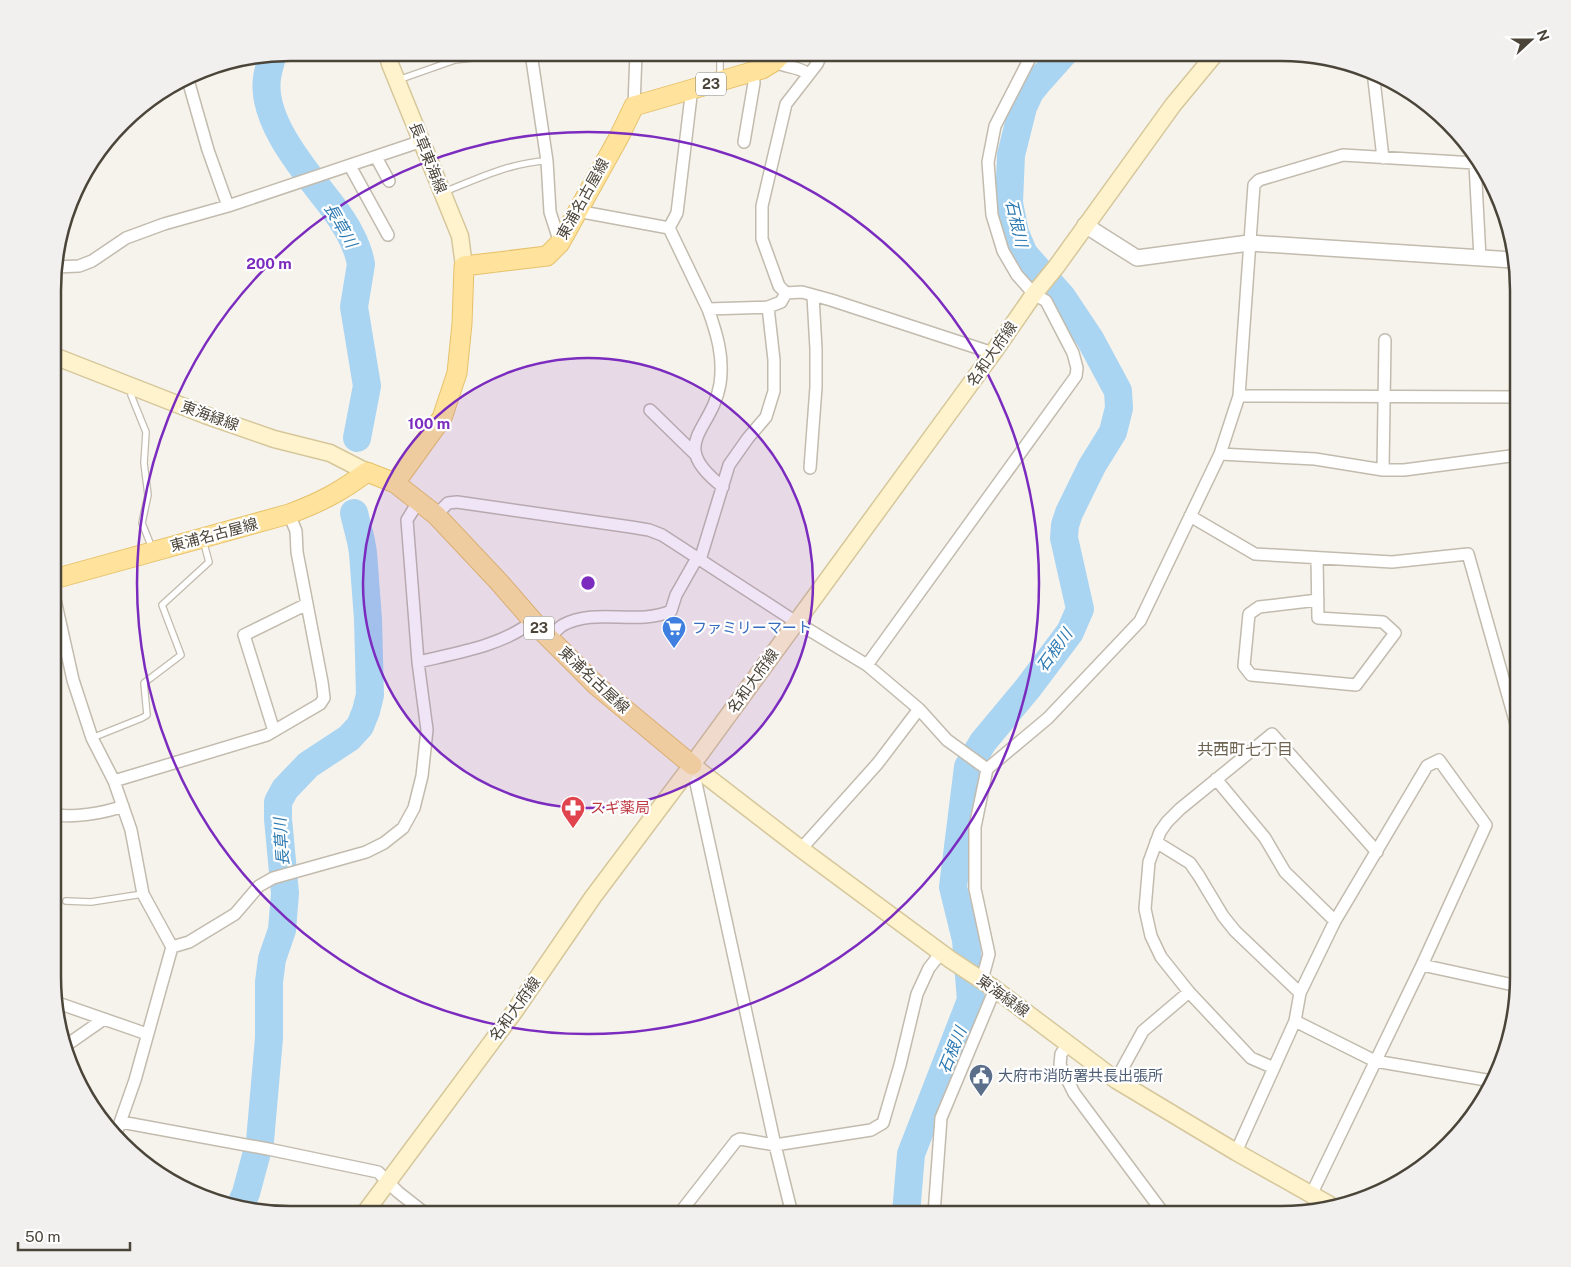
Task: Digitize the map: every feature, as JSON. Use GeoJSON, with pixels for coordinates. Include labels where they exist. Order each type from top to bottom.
{"type":"FeatureCollection","features":[{"type":"Feature","properties":{"kind":"main road","name":"長草東海線"},"geometry":{"type":"LineString","coordinates":[[389,61],[460,236],[464,266]]}},
{"type":"Feature","properties":{"kind":"main road","name":"23"},"geometry":{"type":"LineString","coordinates":[[634,106],[762,69],[773,61]]}},
{"type":"Feature","properties":{"kind":"main road","name":"名和大府線"},"geometry":{"type":"LineString","coordinates":[[370,1206],[514,1012],[593,896],[692,765],[1037,290],[1056,267],[1173,105],[1209,61]]}},
{"type":"Feature","properties":{"kind":"main road","name":"東浦名古屋線"},"geometry":{"type":"LineString","coordinates":[[464,266],[547,256],[560,243],[634,106]]}},
{"type":"Feature","properties":{"kind":"main road"},"geometry":{"type":"LineString","coordinates":[[395,483],[442,418],[457,373],[462,324],[464,266]]}},
{"type":"Feature","properties":{"kind":"main road","name":"東海緑線"},"geometry":{"type":"LineString","coordinates":[[61,359],[274,439],[330,453],[367,472]]}},
{"type":"Feature","properties":{"kind":"main road","name":"東浦名古屋線"},"geometry":{"type":"LineString","coordinates":[[61,576],[289,514],[321,502],[343,490],[367,472],[395,483],[436,515],[532,620],[597,686],[692,765]]}},
{"type":"Feature","properties":{"kind":"main road","name":"東海緑線"},"geometry":{"type":"LineString","coordinates":[[692,765],[801,849],[1116,1080],[1323,1202]]}},
{"type":"Feature","properties":{"kind":"street"},"geometry":{"type":"LineString","coordinates":[[532,61],[547,161],[550,212],[560,243]]}},
{"type":"Feature","properties":{"kind":"street"},"geometry":{"type":"LineString","coordinates":[[634,106],[636,61]]}},
{"type":"Feature","properties":{"kind":"street"},"geometry":{"type":"LineString","coordinates":[[779,61],[780,66],[801,68],[808,74]]}},
{"type":"Feature","properties":{"kind":"street"},"geometry":{"type":"LineString","coordinates":[[818,61],[786,104],[762,206],[762,239],[779,286],[786,293],[802,292],[831,300],[993,353]]}},
{"type":"Feature","properties":{"kind":"street"},"geometry":{"type":"LineString","coordinates":[[867,665],[1076,376],[1077,368],[1073,353],[1046,300],[1037,290],[1017,275],[1003,251],[992,215],[988,162],[995,126],[1028,61]]}},
{"type":"Feature","properties":{"kind":"street"},"geometry":{"type":"LineString","coordinates":[[744,142],[754,83],[753,71]]}},
{"type":"Feature","properties":{"kind":"street"},"geometry":{"type":"LineString","coordinates":[[1374,82],[1384,158]]}},
{"type":"Feature","properties":{"kind":"street"},"geometry":{"type":"LineString","coordinates":[[189,85],[208,150],[228,206]]}},
{"type":"Feature","properties":{"kind":"street"},"geometry":{"type":"LineString","coordinates":[[669,228],[677,213],[691,96],[688,91]]}},
{"type":"Feature","properties":{"kind":"street"},"geometry":{"type":"LineString","coordinates":[[63,267],[79,266],[92,261],[126,238],[164,224],[228,206],[422,141]]}},
{"type":"Feature","properties":{"kind":"street"},"geometry":{"type":"LineString","coordinates":[[935,1206],[941,1118],[986,983],[990,954],[976,889],[975,827],[987,769],[1048,718],[1140,621],[1220,454],[1239,396],[1254,185],[1259,180],[1343,156],[1471,163]]}},
{"type":"Feature","properties":{"kind":"street"},"geometry":{"type":"LineString","coordinates":[[376,157],[389,181]]}},
{"type":"Feature","properties":{"kind":"street"},"geometry":{"type":"LineString","coordinates":[[350,166],[388,235]]}},
{"type":"Feature","properties":{"kind":"street"},"geometry":{"type":"LineString","coordinates":[[1475,170],[1480,258]]}},
{"type":"Feature","properties":{"kind":"street"},"geometry":{"type":"LineString","coordinates":[[576,211],[669,228]]}},
{"type":"Feature","properties":{"kind":"street"},"geometry":{"type":"LineString","coordinates":[[1085,225],[1137,258],[1249,242],[1508,260]]}},
{"type":"Feature","properties":{"kind":"street"},"geometry":{"type":"LineString","coordinates":[[669,228],[708,309],[720,344],[722,358],[714,404],[697,435],[695,454]]}},
{"type":"Feature","properties":{"kind":"street"},"geometry":{"type":"LineString","coordinates":[[708,309],[768,307],[781,302],[786,293]]}},
{"type":"Feature","properties":{"kind":"street"},"geometry":{"type":"LineString","coordinates":[[810,468],[816,387],[813,296]]}},
{"type":"Feature","properties":{"kind":"street"},"geometry":{"type":"LineString","coordinates":[[549,638],[562,625],[586,617],[655,616],[671,611],[676,595],[698,559],[733,458],[766,417],[774,391],[774,360],[768,307]]}},
{"type":"Feature","properties":{"kind":"street"},"geometry":{"type":"LineString","coordinates":[[1382,470],[1385,340]]}},
{"type":"Feature","properties":{"kind":"street"},"geometry":{"type":"LineString","coordinates":[[1239,396],[1510,397]]}},
{"type":"Feature","properties":{"kind":"street"},"geometry":{"type":"LineString","coordinates":[[650,410],[695,454],[703,469],[723,487]]}},
{"type":"Feature","properties":{"kind":"street"},"geometry":{"type":"LineString","coordinates":[[1220,454],[1315,458],[1382,470],[1404,470],[1510,457]]}},
{"type":"Feature","properties":{"kind":"street"},"geometry":{"type":"LineString","coordinates":[[172,947],[189,942],[235,914],[252,892],[273,878],[366,852],[384,843],[403,828],[414,808],[422,776],[427,730],[418,662],[408,520],[418,502]]}},
{"type":"Feature","properties":{"kind":"street"},"geometry":{"type":"LineString","coordinates":[[436,515],[448,503],[457,502],[631,527],[649,530],[662,535],[796,622],[867,665],[919,709],[947,740],[987,769]]}},
{"type":"Feature","properties":{"kind":"street"},"geometry":{"type":"LineString","coordinates":[[114,781],[267,735],[320,704],[324,698],[297,552],[296,530],[289,514]]}},
{"type":"Feature","properties":{"kind":"street"},"geometry":{"type":"LineString","coordinates":[[1190,516],[1255,554],[1392,562],[1468,554],[1510,703]]}},
{"type":"Feature","properties":{"kind":"street"},"geometry":{"type":"LineString","coordinates":[[1317,558],[1318,600],[1318,618],[1383,622],[1395,633],[1356,685],[1252,675],[1244,666],[1249,614],[1259,607],[1318,600]]}},
{"type":"Feature","properties":{"kind":"street"},"geometry":{"type":"LineString","coordinates":[[274,731],[244,634],[307,604]]}},
{"type":"Feature","properties":{"kind":"street"},"geometry":{"type":"LineString","coordinates":[[418,662],[461,652],[519,632],[532,620]]}},
{"type":"Feature","properties":{"kind":"street"},"geometry":{"type":"LineString","coordinates":[[61,626],[73,680],[92,738],[114,781],[131,830],[143,894],[172,947],[118,1128]]}},
{"type":"Feature","properties":{"kind":"street"},"geometry":{"type":"LineString","coordinates":[[801,849],[878,763],[919,709]]}},
{"type":"Feature","properties":{"kind":"street"},"geometry":{"type":"LineString","coordinates":[[1274,1068],[1251,1058],[1189,992],[1161,957],[1151,936],[1145,909],[1149,862],[1156,842],[1166,822],[1272,734],[1377,852]]}},
{"type":"Feature","properties":{"kind":"street"},"geometry":{"type":"LineString","coordinates":[[1236,1152],[1295,1021],[1300,993],[1335,921],[1427,766],[1439,760],[1486,825],[1422,965],[1311,1195]]}},
{"type":"Feature","properties":{"kind":"street"},"geometry":{"type":"LineString","coordinates":[[692,765],[790,1206]]}},
{"type":"Feature","properties":{"kind":"street"},"geometry":{"type":"LineString","coordinates":[[1216,779],[1265,838],[1285,872],[1335,921]]}},
{"type":"Feature","properties":{"kind":"street"},"geometry":{"type":"LineString","coordinates":[[61,815],[111,810],[122,806]]}},
{"type":"Feature","properties":{"kind":"street"},"geometry":{"type":"LineString","coordinates":[[1156,842],[1190,863],[1234,931],[1300,993]]}},
{"type":"Feature","properties":{"kind":"street"},"geometry":{"type":"LineString","coordinates":[[685,1206],[736,1141],[740,1139],[775,1145],[871,1130],[883,1123],[900,1065],[917,994],[929,968],[946,956]]}},
{"type":"Feature","properties":{"kind":"street"},"geometry":{"type":"LineString","coordinates":[[1422,965],[1510,984]]}},
{"type":"Feature","properties":{"kind":"street"},"geometry":{"type":"LineString","coordinates":[[1116,1080],[1143,1031],[1189,992]]}},
{"type":"Feature","properties":{"kind":"street"},"geometry":{"type":"LineString","coordinates":[[63,1004],[147,1034]]}},
{"type":"Feature","properties":{"kind":"street"},"geometry":{"type":"LineString","coordinates":[[71,1042],[104,1019]]}},
{"type":"Feature","properties":{"kind":"street"},"geometry":{"type":"LineString","coordinates":[[1295,1021],[1375,1060],[1485,1080]]}},
{"type":"Feature","properties":{"kind":"street"},"geometry":{"type":"LineString","coordinates":[[1068,1044],[1061,1054],[1060,1065],[1074,1093],[1158,1206]]}},
{"type":"Feature","properties":{"kind":"street"},"geometry":{"type":"LineString","coordinates":[[121,1122],[249,1145],[378,1172],[417,1206]]}},
{"type":"Feature","properties":{"kind":"lane"},"geometry":{"type":"LineString","coordinates":[[397,80],[452,61]]}},
{"type":"Feature","properties":{"kind":"lane"},"geometry":{"type":"LineString","coordinates":[[720,61],[720,81]]}},
{"type":"Feature","properties":{"kind":"lane"},"geometry":{"type":"LineString","coordinates":[[442,193],[518,165],[534,161],[547,161]]}},
{"type":"Feature","properties":{"kind":"lane"},"geometry":{"type":"LineString","coordinates":[[134,387],[131,395],[146,432],[144,463],[148,495],[142,523],[153,552]]}},
{"type":"Feature","properties":{"kind":"lane"},"geometry":{"type":"LineString","coordinates":[[92,738],[147,715],[144,683],[181,655],[162,605],[209,562],[202,538]]}},
{"type":"Feature","properties":{"kind":"lane"},"geometry":{"type":"LineString","coordinates":[[66,901],[91,902],[143,894]]}},
{"type":"Feature","properties":{"kind":"waterway","name":"石根川"},"geometry":{"type":"LineString","coordinates":[[907,1206],[911,1154],[971,1000],[966,940],[953,887],[968,767],[983,742],[1028,688],[1070,632],[1080,609],[1064,538],[1065,525],[1092,466],[1113,432],[1119,408],[1118,391],[1090,339],[1062,297],[1024,254],[1015,233],[1009,203],[1011,155],[1023,107],[1030,92],[1057,61]]}},
{"type":"Feature","properties":{"kind":"waterway","name":"長草川"},"geometry":{"type":"LineString","coordinates":[[270,62],[267,78],[267,95],[278,129],[299,163],[346,226],[357,248],[361,264],[354,307],[367,386],[357,438]]}},
{"type":"Feature","properties":{"kind":"waterway","name":"長草川"},"geometry":{"type":"LineString","coordinates":[[243,1200],[260,1141],[269,1038],[269,982],[272,959],[282,930],[285,893],[278,802],[285,789],[308,765],[349,738],[360,726],[370,695],[368,619],[363,553],[354,513]]}},
{"type":"Feature","properties":{"kind":"place","name":"ファミリーマート"},"geometry":{"type":"Point","coordinates":[674,649]}},
{"type":"Feature","properties":{"kind":"place","name":"スギ薬局"},"geometry":{"type":"Point","coordinates":[573,829]}},
{"type":"Feature","properties":{"kind":"place","name":"大府市消防署共長出張所"},"geometry":{"type":"Point","coordinates":[981,1097]}},
{"type":"Feature","properties":{"kind":"district","name":"共西町七丁目"},"geometry":{"type":"Point","coordinates":[1245,749]}}]}
